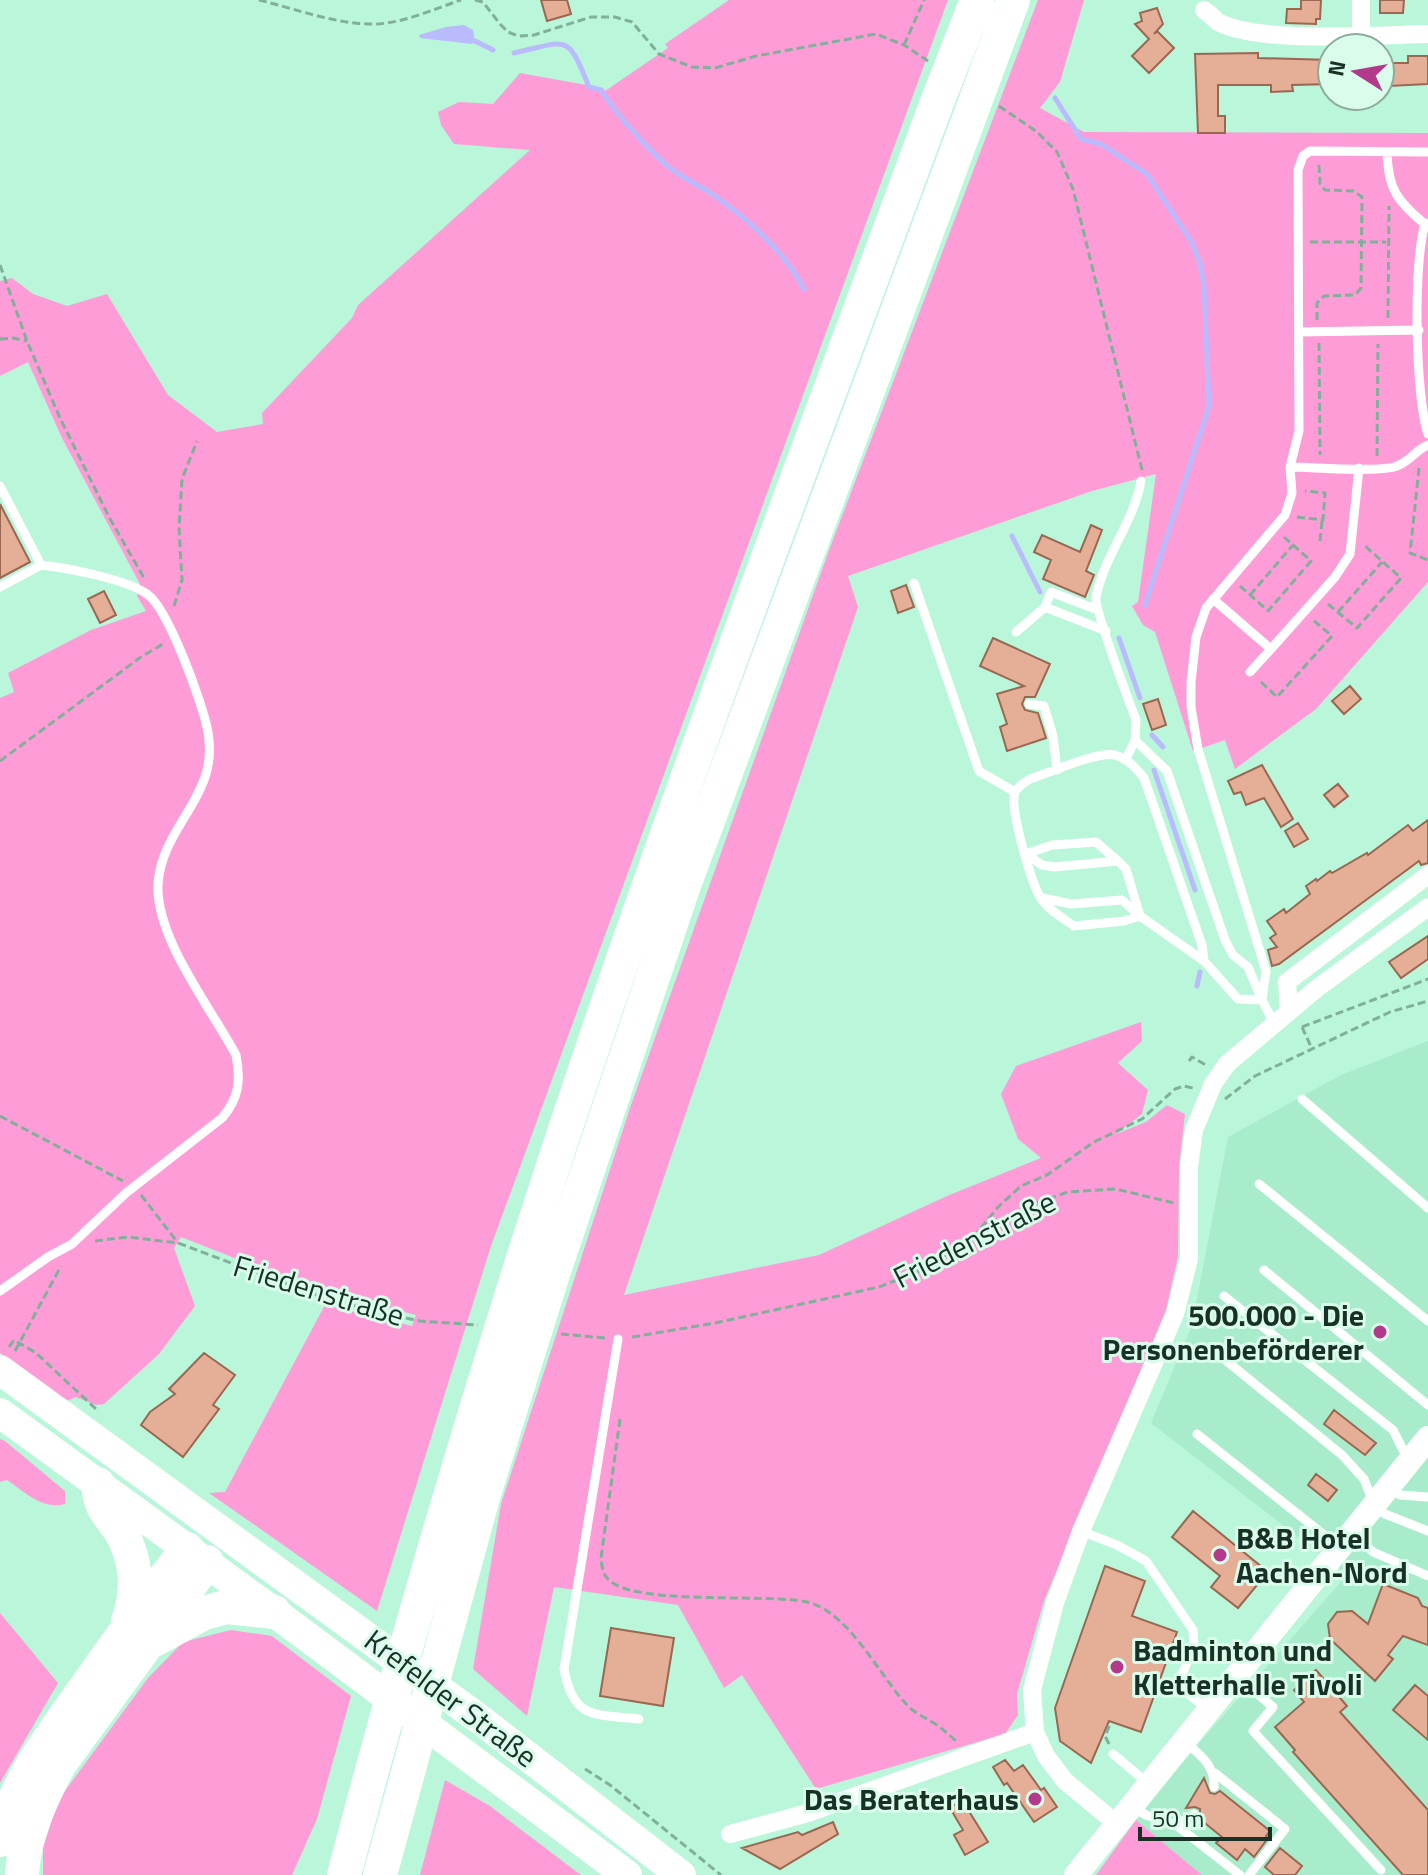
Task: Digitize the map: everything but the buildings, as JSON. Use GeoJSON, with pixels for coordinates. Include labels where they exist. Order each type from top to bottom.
{"type":"FeatureCollection","features":[{"type":"Feature","properties":{"kind":"highway"},"geometry":{"type":"LineString","coordinates":[[380,1875],[484,1494],[554,1271],[683,888],[969,118],[978,44],[977,0]]}},
{"type":"Feature","properties":{"kind":"highway"},"geometry":{"type":"LineString","coordinates":[[344,1875],[417,1606],[487,1370],[653,872],[936,105],[1013,0]]}},
{"type":"Feature","properties":{"kind":"highway"},"geometry":{"type":"LineString","coordinates":[[22,1875],[32,1824],[54,1775],[135,1639],[134,1571],[129,1548],[120,1530],[100,1505],[98,1484]]}},
{"type":"Feature","properties":{"kind":"highway"},"geometry":{"type":"LineString","coordinates":[[0,1840],[11,1803],[24,1778],[197,1556]]}},
{"type":"Feature","properties":{"kind":"highway"},"geometry":{"type":"LineString","coordinates":[[135,1639],[226,1607],[274,1612]]}},
{"type":"Feature","properties":{"kind":"highway"},"geometry":{"type":"LineString","coordinates":[[322,1875],[375,1757]]}},
{"type":"Feature","properties":{"kind":"main road","name":"Krefelder Straße"},"geometry":{"type":"LineString","coordinates":[[2,1362],[193,1509],[478,1718],[692,1867]]}},
{"type":"Feature","properties":{"kind":"main road","name":"Krefelder Straße"},"geometry":{"type":"LineString","coordinates":[[0,1413],[627,1875]]}},
{"type":"Feature","properties":{"kind":"main road"},"geometry":{"type":"LineString","coordinates":[[197,1556],[217,1526]]}},
{"type":"Feature","properties":{"kind":"street"},"geometry":{"type":"LineString","coordinates":[[1361,0],[1361,32]]}},
{"type":"Feature","properties":{"kind":"street"},"geometry":{"type":"LineString","coordinates":[[1204,10],[1218,22],[1244,30],[1316,35]]}},
{"type":"Feature","properties":{"kind":"street"},"geometry":{"type":"LineString","coordinates":[[1396,34],[1428,34]]}},
{"type":"Feature","properties":{"kind":"street"},"geometry":{"type":"LineString","coordinates":[[1282,1017],[1287,982],[1428,875]]}},
{"type":"Feature","properties":{"kind":"street"},"geometry":{"type":"LineString","coordinates":[[1124,1815],[1065,1781],[1046,1756],[1035,1732],[1032,1690],[1055,1603],[1081,1531],[1175,1314],[1189,1259],[1189,1167],[1194,1130],[1219,1073],[1282,1017],[1428,907]]}},
{"type":"Feature","properties":{"kind":"street"},"geometry":{"type":"LineString","coordinates":[[1076,1875],[1428,1438]]}},
{"type":"Feature","properties":{"kind":"street"},"geometry":{"type":"LineString","coordinates":[[730,1834],[808,1813],[1035,1732]]}},
{"type":"Feature","properties":{"kind":"lane"},"geometry":{"type":"LineString","coordinates":[[1262,1000],[1266,971],[1194,734],[1191,682],[1194,647],[1200,619],[1213,599],[1285,515],[1292,493],[1290,467],[1299,431],[1298,170],[1303,156],[1310,151],[1428,152]]}},
{"type":"Feature","properties":{"kind":"lane"},"geometry":{"type":"LineString","coordinates":[[1387,152],[1389,181],[1398,199],[1426,224],[1420,240],[1419,330],[1420,403],[1428,434]]}},
{"type":"Feature","properties":{"kind":"lane"},"geometry":{"type":"LineString","coordinates":[[1299,332],[1419,330]]}},
{"type":"Feature","properties":{"kind":"lane"},"geometry":{"type":"LineString","coordinates":[[1290,467],[1394,468],[1428,445]]}},
{"type":"Feature","properties":{"kind":"lane"},"geometry":{"type":"LineString","coordinates":[[1250,672],[1319,596],[1350,554],[1359,468]]}},
{"type":"Feature","properties":{"kind":"lane"},"geometry":{"type":"LineString","coordinates":[[1126,759],[1135,740],[1136,720],[1095,601],[1103,573],[1141,481]]}},
{"type":"Feature","properties":{"kind":"lane"},"geometry":{"type":"LineString","coordinates":[[0,486],[41,565]]}},
{"type":"Feature","properties":{"kind":"lane"},"geometry":{"type":"LineString","coordinates":[[0,587],[41,565],[65,568],[144,592],[157,603],[169,625],[201,705],[209,734],[209,761],[205,777],[164,852],[158,885],[161,917],[177,953],[236,1055],[240,1074],[232,1106],[222,1118],[134,1187],[72,1244],[0,1291]]}},
{"type":"Feature","properties":{"kind":"lane"},"geometry":{"type":"LineString","coordinates":[[914,583],[979,771],[1015,792]]}},
{"type":"Feature","properties":{"kind":"lane"},"geometry":{"type":"LineString","coordinates":[[1016,632],[1045,607],[1051,592],[1098,610]]}},
{"type":"Feature","properties":{"kind":"lane"},"geometry":{"type":"LineString","coordinates":[[1213,599],[1271,649]]}},
{"type":"Feature","properties":{"kind":"lane"},"geometry":{"type":"LineString","coordinates":[[1045,607],[1106,631]]}},
{"type":"Feature","properties":{"kind":"lane"},"geometry":{"type":"LineString","coordinates":[[1029,704],[1044,706],[1053,736],[1057,770]]}},
{"type":"Feature","properties":{"kind":"lane"},"geometry":{"type":"LineString","coordinates":[[1135,740],[1167,771],[1225,940],[1233,955],[1248,967],[1262,1000],[1282,1017]]}},
{"type":"Feature","properties":{"kind":"lane"},"geometry":{"type":"LineString","coordinates":[[1140,916],[1124,921],[1074,926],[1041,898],[1014,813],[1015,792],[1030,779],[1057,770],[1111,754],[1126,759],[1144,778],[1202,945],[1204,961]]}},
{"type":"Feature","properties":{"kind":"lane"},"geometry":{"type":"LineString","coordinates":[[1026,854],[1052,845],[1096,842],[1126,869],[1140,916]]}},
{"type":"Feature","properties":{"kind":"lane"},"geometry":{"type":"LineString","coordinates":[[1026,854],[1042,865],[1054,867],[1118,861]]}},
{"type":"Feature","properties":{"kind":"lane"},"geometry":{"type":"LineString","coordinates":[[1041,898],[1071,904],[1122,900],[1204,961],[1238,999],[1262,1000]]}},
{"type":"Feature","properties":{"kind":"lane"},"geometry":{"type":"LineString","coordinates":[[1302,1099],[1428,1208]]}},
{"type":"Feature","properties":{"kind":"lane"},"geometry":{"type":"LineString","coordinates":[[1259,1184],[1428,1321]]}},
{"type":"Feature","properties":{"kind":"lane"},"geometry":{"type":"LineString","coordinates":[[1264,1270],[1428,1405]]}},
{"type":"Feature","properties":{"kind":"lane"},"geometry":{"type":"LineString","coordinates":[[1224,1296],[1393,1430],[1403,1450],[1412,1458]]}},
{"type":"Feature","properties":{"kind":"lane"},"geometry":{"type":"LineString","coordinates":[[618,1339],[564,1669],[567,1690],[576,1705],[593,1714],[639,1719]]}},
{"type":"Feature","properties":{"kind":"lane"},"geometry":{"type":"LineString","coordinates":[[1223,1358],[1342,1455],[1364,1479],[1369,1492],[1380,1498],[1400,1495],[1428,1497]]}},
{"type":"Feature","properties":{"kind":"lane"},"geometry":{"type":"LineString","coordinates":[[1197,1434],[1346,1541],[1428,1576]]}},
{"type":"Feature","properties":{"kind":"lane"},"geometry":{"type":"LineString","coordinates":[[1380,1498],[1385,1514],[1428,1531]]}},
{"type":"Feature","properties":{"kind":"lane"},"geometry":{"type":"LineString","coordinates":[[1081,1531],[1146,1561],[1193,1630],[1194,1647],[1177,1685],[1209,1711]]}},
{"type":"Feature","properties":{"kind":"lane"},"geometry":{"type":"LineString","coordinates":[[1236,1676],[1273,1707],[1253,1731],[1381,1870]]}},
{"type":"Feature","properties":{"kind":"lane"},"geometry":{"type":"LineString","coordinates":[[1184,1741],[1198,1752],[1215,1773],[1285,1829],[1249,1875]]}},
{"type":"Feature","properties":{"kind":"lane"},"geometry":{"type":"LineString","coordinates":[[1113,1754],[1149,1784]]}},
{"type":"Feature","properties":{"kind":"lane"},"geometry":{"type":"LineString","coordinates":[[1214,1787],[1215,1773]]}},
{"type":"Feature","properties":{"kind":"lane"},"geometry":{"type":"LineString","coordinates":[[1176,1825],[1194,1814]]}},
{"type":"Feature","properties":{"kind":"lane"},"geometry":{"type":"LineString","coordinates":[[1124,1815],[1146,1815],[1176,1825],[1240,1875]]}},
{"type":"Feature","properties":{"kind":"path"},"geometry":{"type":"LineString","coordinates":[[259,0],[344,21],[376,24],[397,21],[461,0]]}},
{"type":"Feature","properties":{"kind":"path"},"geometry":{"type":"LineString","coordinates":[[475,0],[483,2],[508,32],[518,36],[534,35],[591,17],[615,17],[632,22],[667,59],[692,67],[715,68],[756,56],[876,34],[904,45],[924,0]]}},
{"type":"Feature","properties":{"kind":"path"},"geometry":{"type":"LineString","coordinates":[[1023,121],[1057,152],[1073,189],[1142,459],[1141,481]]}},
{"type":"Feature","properties":{"kind":"path"},"geometry":{"type":"LineString","coordinates":[[1319,151],[1320,184],[1325,190],[1353,191],[1362,197],[1361,288],[1355,295],[1324,296],[1317,303],[1320,467]]}},
{"type":"Feature","properties":{"kind":"path"},"geometry":{"type":"LineString","coordinates":[[1376,468],[1389,205],[1398,199]]}},
{"type":"Feature","properties":{"kind":"path"},"geometry":{"type":"LineString","coordinates":[[1298,242],[1388,243]]}},
{"type":"Feature","properties":{"kind":"path"},"geometry":{"type":"LineString","coordinates":[[0,265],[27,341],[60,418],[109,517],[157,603]]}},
{"type":"Feature","properties":{"kind":"path"},"geometry":{"type":"LineString","coordinates":[[0,339],[27,341]]}},
{"type":"Feature","properties":{"kind":"path"},"geometry":{"type":"LineString","coordinates":[[169,625],[182,580],[179,528],[182,479],[197,441]]}},
{"type":"Feature","properties":{"kind":"path"},"geometry":{"type":"LineString","coordinates":[[1413,458],[1419,466],[1419,480],[1410,553],[1428,560]]}},
{"type":"Feature","properties":{"kind":"path"},"geometry":{"type":"LineString","coordinates":[[1419,480],[1428,482]]}},
{"type":"Feature","properties":{"kind":"path"},"geometry":{"type":"LineString","coordinates":[[1292,493],[1299,490],[1325,493],[1320,541]]}},
{"type":"Feature","properties":{"kind":"path"},"geometry":{"type":"LineString","coordinates":[[1285,515],[1323,520]]}},
{"type":"Feature","properties":{"kind":"path"},"geometry":{"type":"LineString","coordinates":[[1231,578],[1268,611],[1311,561],[1274,529]]}},
{"type":"Feature","properties":{"kind":"path"},"geometry":{"type":"LineString","coordinates":[[1250,595],[1293,545]]}},
{"type":"Feature","properties":{"kind":"path"},"geometry":{"type":"LineString","coordinates":[[1319,596],[1357,628],[1401,578],[1365,546],[1350,554]]}},
{"type":"Feature","properties":{"kind":"path"},"geometry":{"type":"LineString","coordinates":[[1338,612],[1382,562]]}},
{"type":"Feature","properties":{"kind":"path"},"geometry":{"type":"LineString","coordinates":[[1250,672],[1277,697],[1332,636],[1304,613]]}},
{"type":"Feature","properties":{"kind":"path"},"geometry":{"type":"LineString","coordinates":[[0,761],[141,657],[173,638]]}},
{"type":"Feature","properties":{"kind":"path"},"geometry":{"type":"LineString","coordinates":[[1312,1049],[1302,1027],[1428,979]]}},
{"type":"Feature","properties":{"kind":"path"},"geometry":{"type":"LineString","coordinates":[[979,1231],[998,1207],[1021,1186],[1047,1175],[1094,1142],[1142,1119],[1175,1089],[1184,1086],[1220,1100],[1229,1099],[1255,1076],[1390,1012],[1428,1001]]}},
{"type":"Feature","properties":{"kind":"path"},"geometry":{"type":"LineString","coordinates":[[1192,1057],[1219,1073]]}},
{"type":"Feature","properties":{"kind":"path"},"geometry":{"type":"LineString","coordinates":[[0,1116],[134,1187],[178,1243]]}},
{"type":"Feature","properties":{"kind":"path","name":"Friedenstraße"},"geometry":{"type":"LineString","coordinates":[[558,1333],[618,1339],[715,1323],[879,1287],[927,1268],[979,1231],[1041,1201],[1068,1192],[1116,1189],[1189,1205]]}},
{"type":"Feature","properties":{"kind":"path","name":"Friedenstraße"},"geometry":{"type":"LineString","coordinates":[[72,1244],[128,1237],[178,1243],[319,1296],[377,1312],[420,1321],[484,1325]]}},
{"type":"Feature","properties":{"kind":"path"},"geometry":{"type":"LineString","coordinates":[[2,1362],[14,1340],[20,1343],[72,1244]]}},
{"type":"Feature","properties":{"kind":"path"},"geometry":{"type":"LineString","coordinates":[[609,1389],[620,1412],[601,1558],[609,1581],[621,1588],[655,1594],[778,1599],[817,1605],[838,1619],[909,1708],[936,1724],[971,1753]]}},
{"type":"Feature","properties":{"kind":"path"},"geometry":{"type":"LineString","coordinates":[[1105,1736],[1111,1722]]}},
{"type":"Feature","properties":{"kind":"path"},"geometry":{"type":"LineString","coordinates":[[692,1867],[721,1875]]}},
{"type":"Feature","properties":{"kind":"shaded area"},"geometry":{"type":"Polygon","coordinates":[[[729,0],[948,0],[491,1246],[377,1611],[209,1493],[225,1492],[325,1305],[412,1326],[416,1315],[321,1292],[181,1237],[174,1248],[195,1306],[159,1354],[104,1404],[96,1405],[76,1397],[64,1402],[0,1353],[0,698],[14,692],[8,673],[91,630],[146,611],[137,596],[140,584],[62,438],[28,362],[0,376],[0,281],[12,278],[33,294],[67,306],[107,294],[168,395],[217,432],[263,424],[262,413],[352,318],[358,305],[530,150],[454,144],[441,125],[438,112],[459,102],[493,104],[520,73],[603,88],[605,91],[668,48],[665,44],[729,0]]]}},
{"type":"Feature","properties":{"kind":"shaded area"},"geometry":{"type":"Polygon","coordinates":[[[1038,0],[1084,0],[1060,82],[1040,108],[1084,132],[1428,133],[1428,582],[1316,709],[1235,769],[1225,740],[1193,751],[1155,632],[1143,625],[1132,606],[1138,602],[1156,474],[1092,491],[848,576],[858,607],[624,1295],[819,1255],[947,1196],[1041,1158],[1018,1139],[1001,1094],[1016,1066],[1141,1022],[1142,1041],[1118,1063],[1148,1090],[1142,1114],[1116,1134],[1146,1122],[1167,1105],[1185,1114],[1179,1166],[1178,1256],[1166,1310],[1044,1601],[1017,1694],[1018,1715],[1005,1734],[816,1789],[742,1675],[724,1688],[678,1605],[554,1587],[527,1716],[473,1669],[501,1504],[630,1108],[828,553],[1038,0]]]}},
{"type":"Feature","properties":{"kind":"shaded area"},"geometry":{"type":"Polygon","coordinates":[[[1428,1041],[1428,1875],[1202,1875],[1136,1820],[1347,1575],[1151,1423],[1192,1325],[1228,1137],[1341,1075],[1428,1041]]]}},
{"type":"Feature","properties":{"kind":"shaded area"},"geometry":{"type":"Polygon","coordinates":[[[0,1439],[65,1491],[65,1504],[41,1502],[7,1480],[0,1482],[0,1439]]]}},
{"type":"Feature","properties":{"kind":"shaded area"},"geometry":{"type":"Polygon","coordinates":[[[0,1613],[58,1683],[0,1783],[0,1613]]]}},
{"type":"Feature","properties":{"kind":"shaded area"},"geometry":{"type":"Polygon","coordinates":[[[231,1630],[272,1636],[351,1696],[317,1819],[292,1875],[43,1875],[43,1847],[59,1799],[148,1678],[183,1642],[231,1630]]]}},
{"type":"Feature","properties":{"kind":"shaded area"},"geometry":{"type":"Polygon","coordinates":[[[445,1780],[490,1806],[581,1875],[420,1875],[445,1780]]]}},
{"type":"Feature","properties":{"kind":"shaded area"},"geometry":{"type":"Polygon","coordinates":[[[1136,1820],[1202,1875],[1096,1875],[1136,1820]]]}},
{"type":"Feature","properties":{"kind":"water"},"geometry":{"type":"Polygon","coordinates":[[[464,25],[473,30],[475,41],[472,44],[420,38],[419,35],[446,27],[464,25]]]}},
{"type":"Feature","properties":{"kind":"waterway"},"geometry":{"type":"LineString","coordinates":[[475,41],[493,50]]}},
{"type":"Feature","properties":{"kind":"waterway"},"geometry":{"type":"LineString","coordinates":[[514,53],[556,44],[570,49],[589,87],[601,90],[667,166],[723,201],[750,223],[786,261],[804,289]]}},
{"type":"Feature","properties":{"kind":"waterway"},"geometry":{"type":"LineString","coordinates":[[1055,98],[1081,139],[1101,144],[1147,174],[1191,241],[1204,285],[1209,406],[1145,605]]}},
{"type":"Feature","properties":{"kind":"waterway"},"geometry":{"type":"LineString","coordinates":[[1012,536],[1040,592]]}},
{"type":"Feature","properties":{"kind":"waterway"},"geometry":{"type":"LineString","coordinates":[[1119,638],[1140,698]]}},
{"type":"Feature","properties":{"kind":"waterway"},"geometry":{"type":"LineString","coordinates":[[1152,735],[1163,747]]}},
{"type":"Feature","properties":{"kind":"waterway"},"geometry":{"type":"LineString","coordinates":[[1154,770],[1195,890]]}},
{"type":"Feature","properties":{"kind":"waterway"},"geometry":{"type":"LineString","coordinates":[[1197,986],[1200,972]]}},
{"type":"Feature","properties":{"kind":"place","name":"500.000 - Die Personenbeförderer"},"geometry":{"type":"Point","coordinates":[1380,1332]}},
{"type":"Feature","properties":{"kind":"place","name":"B&B Hotel Aachen-Nord"},"geometry":{"type":"Point","coordinates":[1220,1555]}},
{"type":"Feature","properties":{"kind":"place","name":"Badminton und Kletterhalle Tivoli"},"geometry":{"type":"Point","coordinates":[1117,1667]}},
{"type":"Feature","properties":{"kind":"place","name":"Das Beraterhaus"},"geometry":{"type":"Point","coordinates":[1035,1799]}}]}
